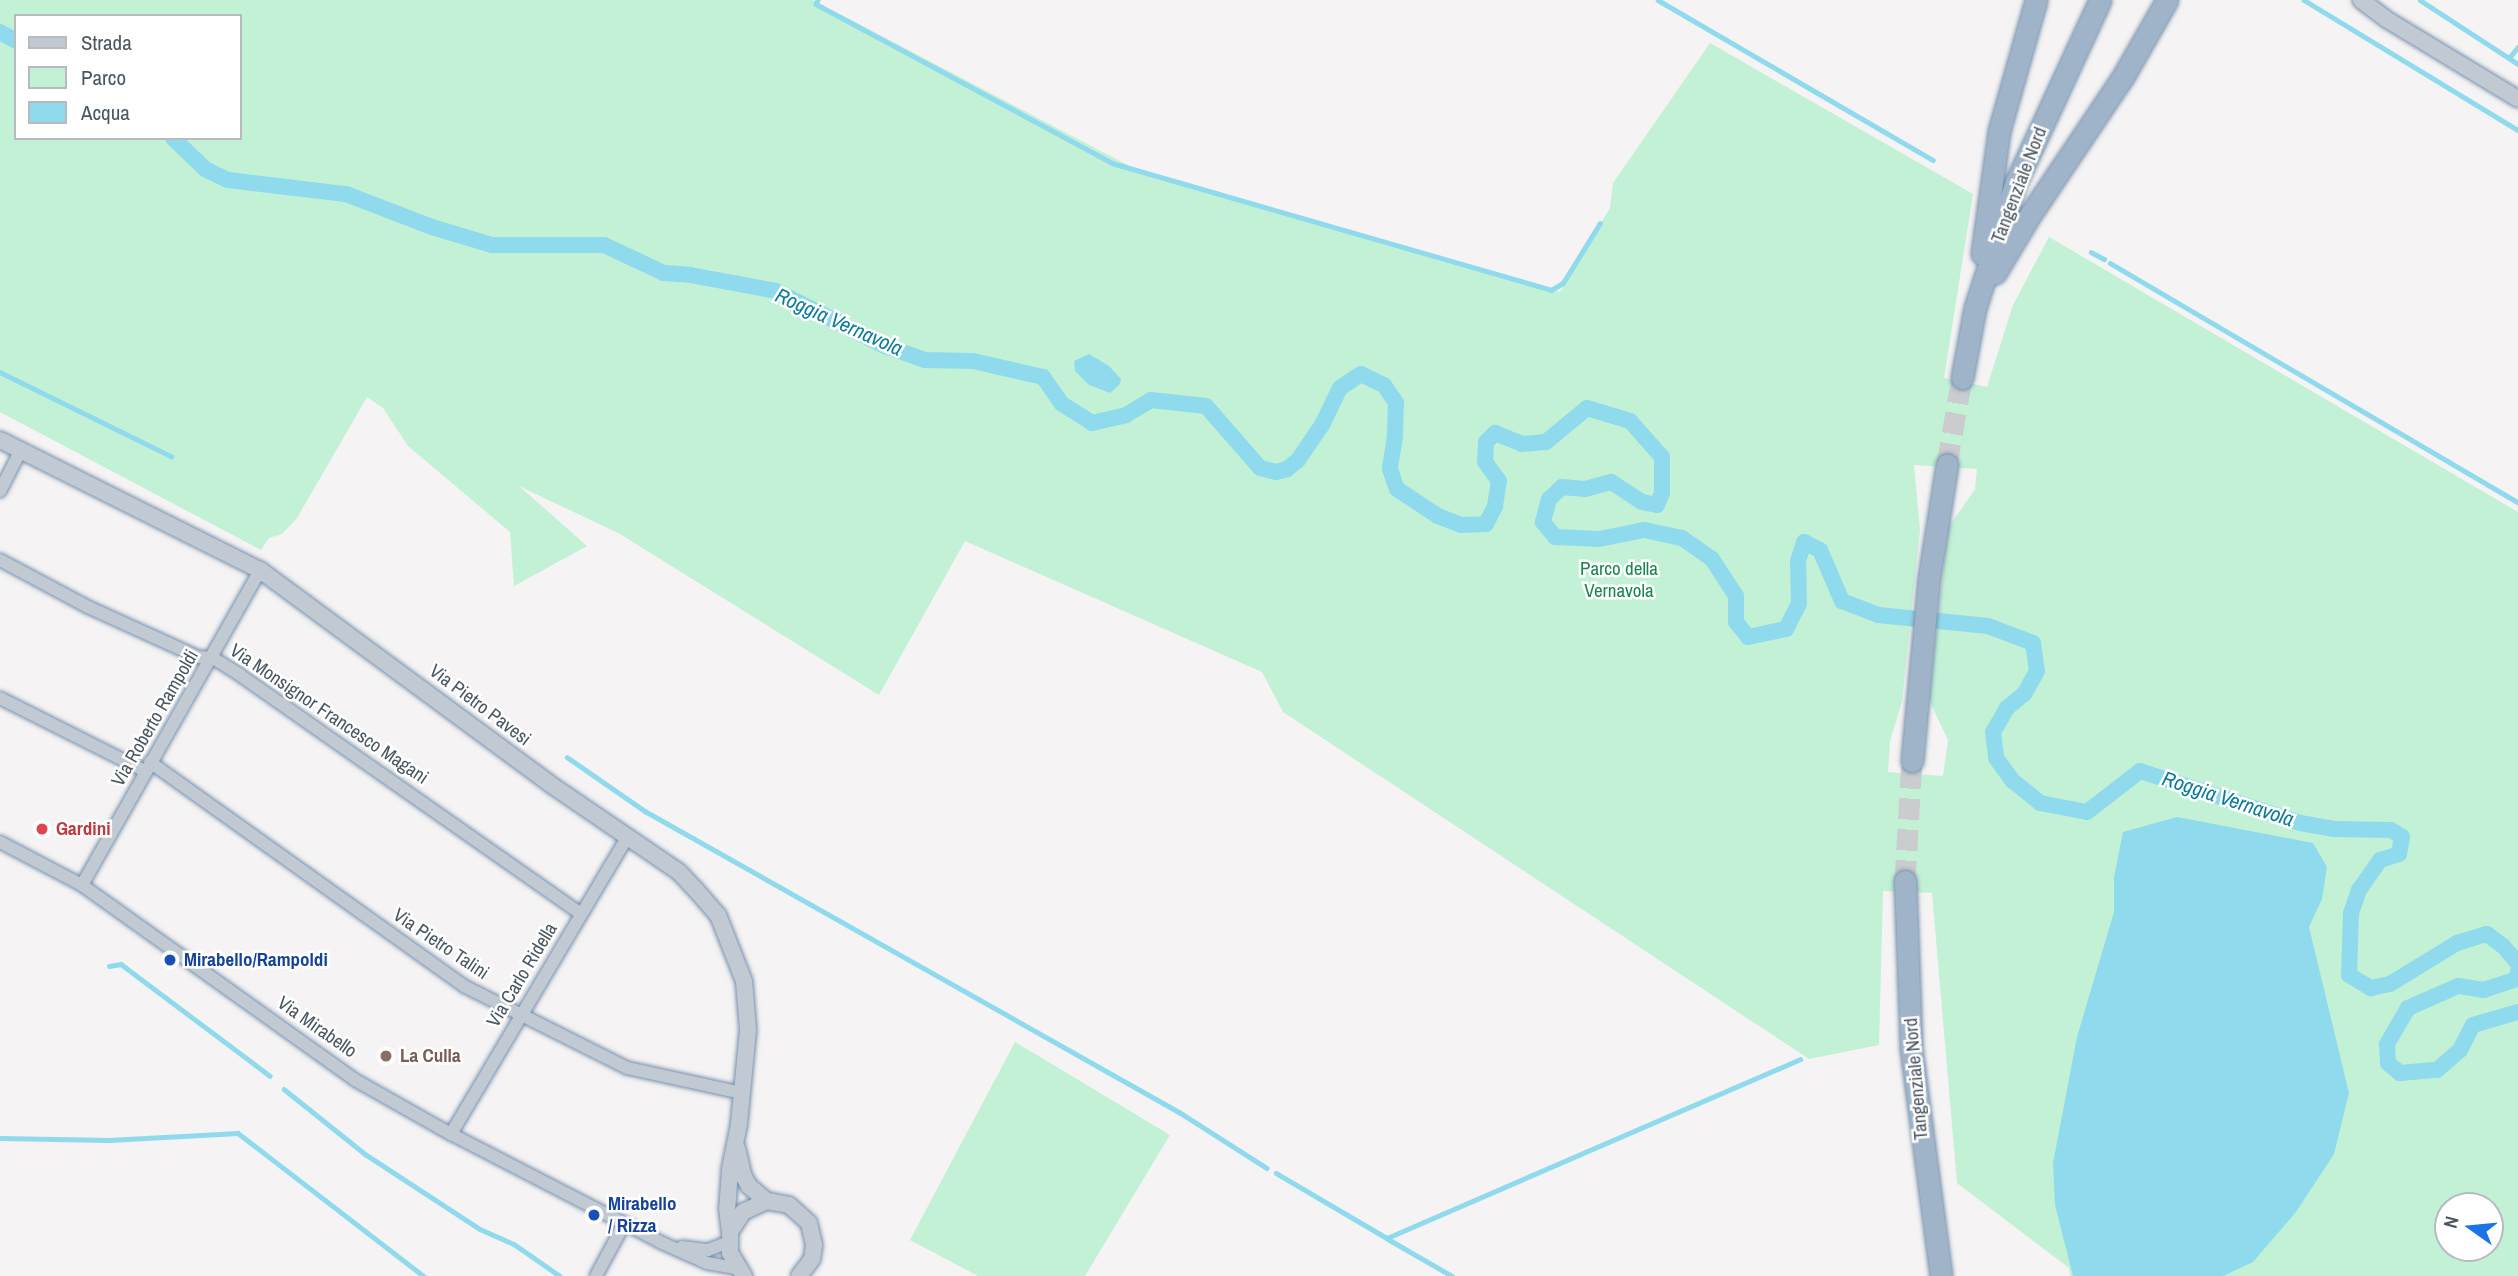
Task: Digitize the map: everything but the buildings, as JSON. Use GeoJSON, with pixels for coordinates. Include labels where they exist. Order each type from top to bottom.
{"type":"FeatureCollection","features":[{"type":"Feature","properties":{"kind":"highway"},"geometry":{"type":"LineString","coordinates":[[1975,308],[1999,131],[2036,0]]}},
{"type":"Feature","properties":{"kind":"highway","name":"Tangenziale Nord"},"geometry":{"type":"LineString","coordinates":[[1962,378],[1975,308],[2016,182],[2100,0]]}},
{"type":"Feature","properties":{"kind":"highway"},"geometry":{"type":"LineString","coordinates":[[1975,308],[2028,218],[2124,75],[2167,0]]}},
{"type":"Feature","properties":{"kind":"highway"},"geometry":{"type":"LineString","coordinates":[[1912,761],[1929,578],[1947,464]]}},
{"type":"Feature","properties":{"kind":"highway","name":"Tangenziale Nord"},"geometry":{"type":"LineString","coordinates":[[1905,881],[1911,1048],[1941,1276]]}},
{"type":"Feature","properties":{"kind":"street"},"geometry":{"type":"LineString","coordinates":[[2361,0],[2386,19],[2518,99]]}},
{"type":"Feature","properties":{"kind":"street","name":"Via Pietro Pavesi"},"geometry":{"type":"LineString","coordinates":[[0,440],[260,570],[550,784],[679,872],[696,890],[718,915],[744,981],[748,1030],[727,1208],[730,1237],[740,1272]]}},
{"type":"Feature","properties":{"kind":"street"},"geometry":{"type":"LineString","coordinates":[[0,491],[21,450]]}},
{"type":"Feature","properties":{"kind":"street","name":"Via Monsignor Francesco Magani"},"geometry":{"type":"LineString","coordinates":[[0,560],[88,607],[198,657],[213,658],[240,674],[581,914]]}},
{"type":"Feature","properties":{"kind":"street","name":"Via Roberto Rampoldi"},"geometry":{"type":"LineString","coordinates":[[82,885],[148,766],[213,658],[260,570]]}},
{"type":"Feature","properties":{"kind":"street","name":"Via Pietro Talini"},"geometry":{"type":"LineString","coordinates":[[0,698],[148,766],[464,986],[627,1068],[742,1093]]}},
{"type":"Feature","properties":{"kind":"street","name":"Via Carlo Ridella"},"geometry":{"type":"LineString","coordinates":[[451,1134],[628,836]]}},
{"type":"Feature","properties":{"kind":"street","name":"Via Mirabello"},"geometry":{"type":"LineString","coordinates":[[0,842],[82,885],[355,1080],[451,1134],[696,1260],[740,1272]]}},
{"type":"Feature","properties":{"kind":"street","name":"Via Pietro Pavesi"},"geometry":{"type":"LineString","coordinates":[[736,1140],[743,1175],[749,1186],[767,1201]]}},
{"type":"Feature","properties":{"kind":"street"},"geometry":{"type":"LineString","coordinates":[[730,1237],[743,1212],[767,1201],[789,1205],[809,1223],[814,1245],[803,1274]]}},
{"type":"Feature","properties":{"kind":"street"},"geometry":{"type":"LineString","coordinates":[[596,1276],[624,1224]]}},
{"type":"Feature","properties":{"kind":"street","name":"Via Mirabello"},"geometry":{"type":"LineString","coordinates":[[660,1242],[697,1251],[730,1237]]}},
{"type":"Feature","properties":{"kind":"green space","name":"Parco della Vernavola"},"geometry":{"type":"Polygon","coordinates":[[[0,0],[813,0],[1137,170],[1560,292],[1610,208],[1613,183],[1710,43],[1973,194],[1944,378],[1987,387],[2013,305],[2049,237],[2518,512],[2518,1276],[2070,1276],[2069,1268],[1957,1183],[1932,893],[1883,891],[1879,1045],[1809,1059],[1283,712],[1262,672],[965,541],[879,695],[620,534],[519,486],[587,546],[514,586],[510,532],[408,446],[383,408],[367,397],[297,518],[282,534],[269,538],[261,550],[0,412],[0,0]],[[1914,465],[1920,530],[1902,701],[1890,741],[1888,772],[1943,776],[1948,740],[1929,700],[1948,528],[1975,489],[1977,469],[1914,465]]]}},
{"type":"Feature","properties":{"kind":"green space"},"geometry":{"type":"Polygon","coordinates":[[[1015,1042],[1170,1135],[1085,1276],[978,1276],[910,1240],[1015,1042]]]}},
{"type":"Feature","properties":{"kind":"water"},"geometry":{"type":"Polygon","coordinates":[[[1089,354],[1109,366],[1121,379],[1120,384],[1110,393],[1089,385],[1075,371],[1074,361],[1089,354]]]}},
{"type":"Feature","properties":{"kind":"water"},"geometry":{"type":"Polygon","coordinates":[[[2177,817],[2313,843],[2327,867],[2322,899],[2309,927],[2349,1093],[2334,1154],[2296,1212],[2253,1262],[2223,1276],[2073,1276],[2055,1205],[2053,1163],[2077,1037],[2114,912],[2114,877],[2123,832],[2177,817]]]}},
{"type":"Feature","properties":{"kind":"waterway"},"geometry":{"type":"LineString","coordinates":[[818,0],[816,4],[1112,163],[1551,290],[1563,283],[1600,223]]}},
{"type":"Feature","properties":{"kind":"waterway"},"geometry":{"type":"LineString","coordinates":[[1658,0],[1933,160]]}},
{"type":"Feature","properties":{"kind":"waterway"},"geometry":{"type":"LineString","coordinates":[[2304,0],[2518,130]]}},
{"type":"Feature","properties":{"kind":"waterway"},"geometry":{"type":"LineString","coordinates":[[2420,0],[2518,64]]}},
{"type":"Feature","properties":{"kind":"waterway","name":"Roggia Vernavola"},"geometry":{"type":"LineString","coordinates":[[0,32],[14,40]]}},
{"type":"Feature","properties":{"kind":"waterway"},"geometry":{"type":"LineString","coordinates":[[2509,58],[2518,47]]}},
{"type":"Feature","properties":{"kind":"waterway","name":"Roggia Vernavola"},"geometry":{"type":"LineString","coordinates":[[175,140],[205,169],[228,180],[346,194],[432,227],[492,245],[604,245],[664,273],[690,275],[776,291],[885,346],[925,360],[973,361],[1043,377],[1062,404],[1092,423],[1126,415],[1151,400],[1206,406],[1260,468],[1276,472],[1287,469],[1298,460],[1322,425],[1340,388],[1361,374],[1384,385],[1396,403],[1390,469],[1397,489],[1438,516],[1461,525],[1486,524],[1495,506],[1499,481],[1485,462],[1486,442],[1495,433],[1522,444],[1546,442],[1587,408],[1630,421],[1662,457],[1662,493],[1657,505],[1642,502],[1611,482],[1585,489],[1562,487],[1549,499],[1543,522],[1555,537],[1599,539],[1644,530],[1682,538],[1712,559],[1736,596],[1736,622],[1748,637],[1786,629],[1799,604],[1798,561],[1804,542],[1820,550],[1842,601],[1878,615],[1988,626],[2033,643],[2037,671],[2024,694],[2007,708],[1993,732],[1996,758],[2013,781],[2040,803],[2087,812],[2140,771],[2300,823],[2335,829],[2391,830],[2402,837],[2399,854],[2380,860],[2359,890],[2351,913],[2349,975],[2371,988],[2390,984],[2457,943],[2487,934],[2503,946],[2518,963]]}},
{"type":"Feature","properties":{"kind":"waterway"},"geometry":{"type":"LineString","coordinates":[[2091,252],[2104,259]]}},
{"type":"Feature","properties":{"kind":"waterway"},"geometry":{"type":"LineString","coordinates":[[2110,263],[2518,502]]}},
{"type":"Feature","properties":{"kind":"waterway"},"geometry":{"type":"LineString","coordinates":[[0,372],[171,456]]}},
{"type":"Feature","properties":{"kind":"waterway"},"geometry":{"type":"LineString","coordinates":[[567,757],[645,811],[1179,1112],[1267,1168]]}},
{"type":"Feature","properties":{"kind":"waterway"},"geometry":{"type":"LineString","coordinates":[[109,966],[121,964],[270,1076]]}},
{"type":"Feature","properties":{"kind":"waterway","name":"Roggia Vernavola"},"geometry":{"type":"LineString","coordinates":[[2518,972],[2517,979],[2484,990],[2458,986],[2408,1008],[2387,1044],[2388,1063],[2400,1073],[2437,1070],[2460,1050],[2473,1025],[2518,1012]]}},
{"type":"Feature","properties":{"kind":"waterway"},"geometry":{"type":"LineString","coordinates":[[1276,1173],[1387,1238],[1800,1059]]}},
{"type":"Feature","properties":{"kind":"waterway"},"geometry":{"type":"LineString","coordinates":[[284,1089],[365,1154],[480,1229],[514,1244],[560,1276]]}},
{"type":"Feature","properties":{"kind":"waterway"},"geometry":{"type":"LineString","coordinates":[[0,1138],[109,1140],[238,1133],[424,1276]]}},
{"type":"Feature","properties":{"kind":"waterway"},"geometry":{"type":"LineString","coordinates":[[1388,1239],[1452,1276]]}},
{"type":"Feature","properties":{"kind":"tunnel"},"geometry":{"type":"LineString","coordinates":[[1947,464],[1962,378]]}},
{"type":"Feature","properties":{"kind":"tunnel"},"geometry":{"type":"LineString","coordinates":[[1905,881],[1912,761]]}},
{"type":"Feature","properties":{"kind":"place","name":"Gardini"},"geometry":{"type":"Point","coordinates":[42,829]}},
{"type":"Feature","properties":{"kind":"place","name":"Mirabello/Rampoldi"},"geometry":{"type":"Point","coordinates":[170,960]}},
{"type":"Feature","properties":{"kind":"place","name":"La Culla"},"geometry":{"type":"Point","coordinates":[386,1056]}},
{"type":"Feature","properties":{"kind":"place","name":"Mirabello / Rizza"},"geometry":{"type":"Point","coordinates":[594,1215]}}]}
